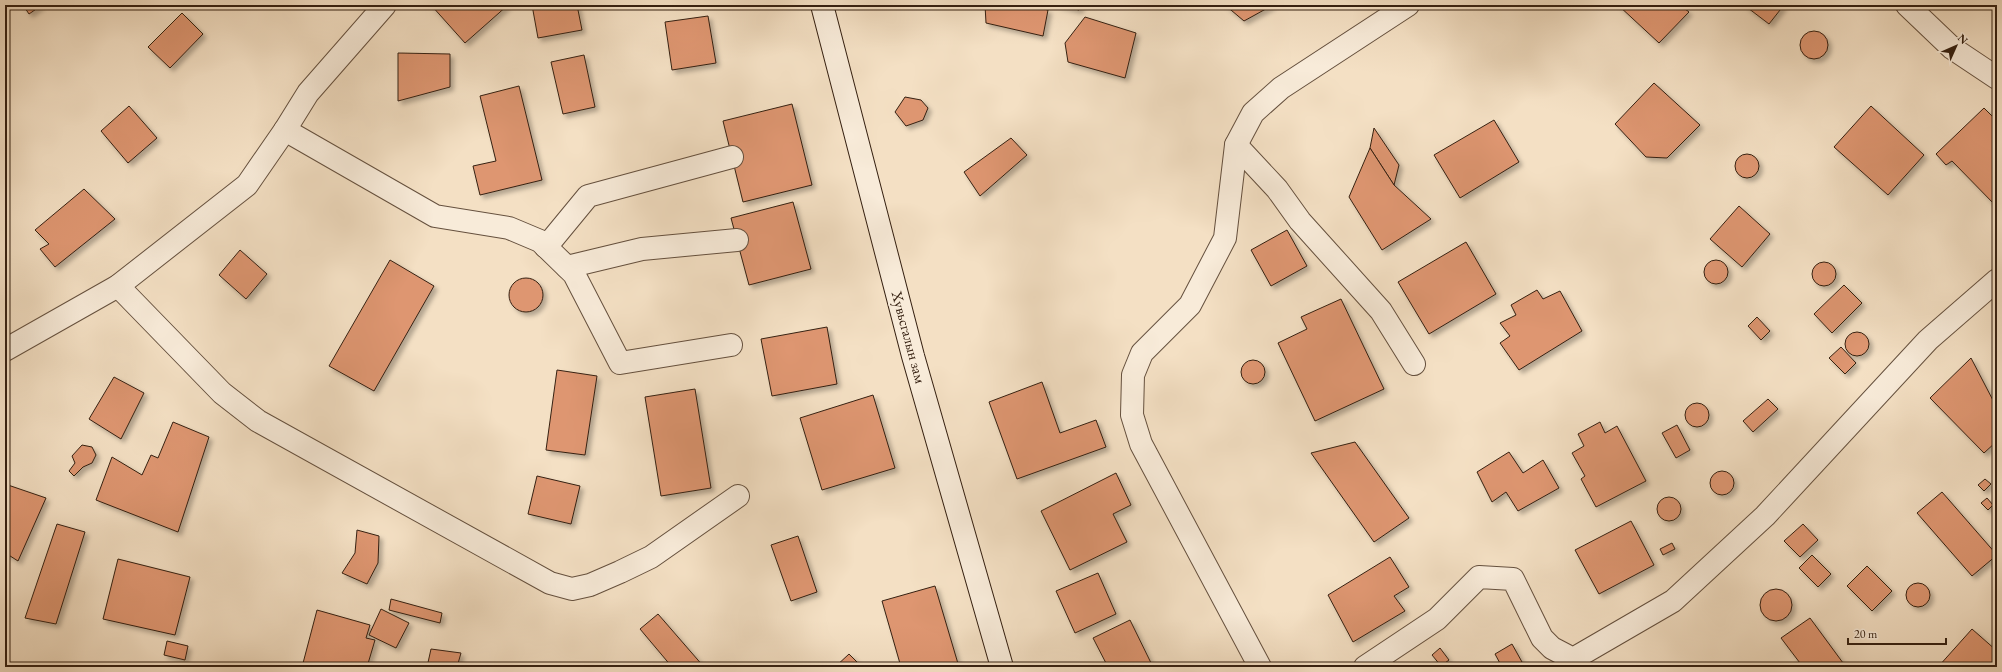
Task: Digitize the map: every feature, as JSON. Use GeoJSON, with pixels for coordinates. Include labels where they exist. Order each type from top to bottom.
{"type":"FeatureCollection","features":[{"type":"Feature","properties":{"kind":"street"},"geometry":{"type":"LineString","coordinates":[[5,350],[118,286],[247,184],[285,130],[308,93],[386,5]]}},
{"type":"Feature","properties":{"kind":"street","name":"Хувьсгалын зам"},"geometry":{"type":"LineString","coordinates":[[822,5],[913,356],[1002,667]]}},
{"type":"Feature","properties":{"kind":"street"},"geometry":{"type":"LineString","coordinates":[[1260,667],[1141,444],[1132,415],[1133,375],[1142,353],[1190,305],[1224,238],[1236,145],[1253,113],[1281,88],[1408,5]]}},
{"type":"Feature","properties":{"kind":"street"},"geometry":{"type":"LineString","coordinates":[[1907,5],[1952,48],[1997,78]]}},
{"type":"Feature","properties":{"kind":"street"},"geometry":{"type":"LineString","coordinates":[[285,130],[435,216],[509,228],[540,241],[574,274],[620,363],[731,345]]}},
{"type":"Feature","properties":{"kind":"street"},"geometry":{"type":"LineString","coordinates":[[1236,145],[1277,189],[1300,221],[1381,311],[1414,364]]}},
{"type":"Feature","properties":{"kind":"street"},"geometry":{"type":"LineString","coordinates":[[546,247],[588,196],[732,157]]}},
{"type":"Feature","properties":{"kind":"street"},"geometry":{"type":"LineString","coordinates":[[567,267],[642,249],[737,240]]}},
{"type":"Feature","properties":{"kind":"street"},"geometry":{"type":"LineString","coordinates":[[1365,667],[1437,619],[1479,577],[1512,579],[1542,638],[1552,648],[1572,659],[1673,601],[1765,516],[1928,340],[1997,280]]}},
{"type":"Feature","properties":{"kind":"street"},"geometry":{"type":"LineString","coordinates":[[118,286],[222,393],[258,421],[550,582],[572,588],[590,585],[620,572],[651,557],[738,496]]}},
{"type":"Feature","properties":{"kind":"building"},"geometry":{"type":"Polygon","coordinates":[[[23,5],[42,5],[29,14],[23,5]]]}},
{"type":"Feature","properties":{"kind":"building"},"geometry":{"type":"Polygon","coordinates":[[[431,5],[508,5],[465,43],[431,5]]]}},
{"type":"Feature","properties":{"kind":"building"},"geometry":{"type":"Polygon","coordinates":[[[532,5],[577,5],[582,30],[538,38],[532,5]]]}},
{"type":"Feature","properties":{"kind":"building"},"geometry":{"type":"Polygon","coordinates":[[[985,5],[1024,5],[1048,10],[1043,36],[986,23],[985,5]]]}},
{"type":"Feature","properties":{"kind":"building"},"geometry":{"type":"Polygon","coordinates":[[[1057,5],[1081,5],[1079,10],[1057,5]]]}},
{"type":"Feature","properties":{"kind":"building"},"geometry":{"type":"Polygon","coordinates":[[[1225,5],[1273,5],[1244,21],[1225,5]]]}},
{"type":"Feature","properties":{"kind":"building"},"geometry":{"type":"Polygon","coordinates":[[[1618,5],[1680,5],[1689,12],[1659,43],[1618,5]]]}},
{"type":"Feature","properties":{"kind":"building"},"geometry":{"type":"Polygon","coordinates":[[[1744,5],[1784,5],[1769,24],[1744,5]]]}},
{"type":"Feature","properties":{"kind":"building"},"geometry":{"type":"Polygon","coordinates":[[[182,13],[203,34],[170,68],[148,47],[182,13]]]}},
{"type":"Feature","properties":{"kind":"building"},"geometry":{"type":"Polygon","coordinates":[[[708,16],[716,63],[672,70],[665,22],[708,16]]]}},
{"type":"Feature","properties":{"kind":"building"},"geometry":{"type":"Polygon","coordinates":[[[1085,17],[1136,33],[1125,78],[1068,62],[1065,43],[1085,17]]]}},
{"type":"Feature","properties":{"kind":"building"},"geometry":{"type":"Polygon","coordinates":[[[1814,31],[1824,35],[1828,45],[1824,55],[1814,59],[1804,55],[1800,45],[1804,35],[1814,31]]]}},
{"type":"Feature","properties":{"kind":"building"},"geometry":{"type":"Polygon","coordinates":[[[398,53],[450,54],[450,87],[398,101],[398,53]]]}},
{"type":"Feature","properties":{"kind":"building"},"geometry":{"type":"Polygon","coordinates":[[[584,55],[595,107],[563,114],[551,62],[584,55]]]}},
{"type":"Feature","properties":{"kind":"building"},"geometry":{"type":"Polygon","coordinates":[[[1654,83],[1700,125],[1667,158],[1646,157],[1615,124],[1654,83]]]}},
{"type":"Feature","properties":{"kind":"building"},"geometry":{"type":"Polygon","coordinates":[[[519,86],[542,180],[480,195],[473,166],[496,161],[480,96],[519,86]]]}},
{"type":"Feature","properties":{"kind":"building"},"geometry":{"type":"Polygon","coordinates":[[[905,97],[921,100],[928,108],[923,120],[906,126],[895,112],[905,97]]]}},
{"type":"Feature","properties":{"kind":"building"},"geometry":{"type":"Polygon","coordinates":[[[792,104],[812,185],[743,202],[723,121],[792,104]]]}},
{"type":"Feature","properties":{"kind":"building"},"geometry":{"type":"Polygon","coordinates":[[[129,106],[157,138],[128,163],[101,131],[129,106]]]}},
{"type":"Feature","properties":{"kind":"building"},"geometry":{"type":"Polygon","coordinates":[[[1871,106],[1924,155],[1888,195],[1834,147],[1871,106]]]}},
{"type":"Feature","properties":{"kind":"building"},"geometry":{"type":"Polygon","coordinates":[[[1984,108],[1997,121],[1996,206],[1952,161],[1946,165],[1936,154],[1984,108]]]}},
{"type":"Feature","properties":{"kind":"building"},"geometry":{"type":"Polygon","coordinates":[[[1494,120],[1519,162],[1460,198],[1434,155],[1494,120]]]}},
{"type":"Feature","properties":{"kind":"building"},"geometry":{"type":"Polygon","coordinates":[[[1374,128],[1399,165],[1394,185],[1370,148],[1374,128]]]}},
{"type":"Feature","properties":{"kind":"building"},"geometry":{"type":"Polygon","coordinates":[[[1011,138],[1027,155],[980,196],[964,172],[1011,138]]]}},
{"type":"Feature","properties":{"kind":"building"},"geometry":{"type":"Polygon","coordinates":[[[1370,148],[1394,185],[1431,219],[1382,250],[1349,197],[1370,148]]]}},
{"type":"Feature","properties":{"kind":"building"},"geometry":{"type":"Polygon","coordinates":[[[1747,154],[1755,158],[1759,166],[1755,174],[1747,178],[1739,174],[1735,166],[1739,158],[1747,154]]]}},
{"type":"Feature","properties":{"kind":"building"},"geometry":{"type":"Polygon","coordinates":[[[84,189],[115,219],[55,267],[40,249],[49,244],[35,230],[84,189]]]}},
{"type":"Feature","properties":{"kind":"building"},"geometry":{"type":"Polygon","coordinates":[[[793,202],[811,269],[749,285],[731,218],[793,202]]]}},
{"type":"Feature","properties":{"kind":"building"},"geometry":{"type":"Polygon","coordinates":[[[1739,206],[1770,234],[1742,267],[1710,239],[1739,206]]]}},
{"type":"Feature","properties":{"kind":"building"},"geometry":{"type":"Polygon","coordinates":[[[1287,230],[1307,266],[1271,286],[1251,250],[1287,230]]]}},
{"type":"Feature","properties":{"kind":"building"},"geometry":{"type":"Polygon","coordinates":[[[1466,242],[1496,294],[1429,334],[1398,282],[1466,242]]]}},
{"type":"Feature","properties":{"kind":"building"},"geometry":{"type":"Polygon","coordinates":[[[240,250],[267,274],[246,299],[219,275],[240,250]]]}},
{"type":"Feature","properties":{"kind":"building"},"geometry":{"type":"Polygon","coordinates":[[[390,260],[434,286],[374,391],[329,366],[390,260]]]}},
{"type":"Feature","properties":{"kind":"building"},"geometry":{"type":"Polygon","coordinates":[[[1716,260],[1721,261],[1727,267],[1727,277],[1721,283],[1716,284],[1711,283],[1705,277],[1704,272],[1705,267],[1711,261],[1716,260]]]}},
{"type":"Feature","properties":{"kind":"building"},"geometry":{"type":"Polygon","coordinates":[[[1824,262],[1829,263],[1835,269],[1835,279],[1829,285],[1824,286],[1819,285],[1813,279],[1812,274],[1813,269],[1819,263],[1824,262]]]}},
{"type":"Feature","properties":{"kind":"building"},"geometry":{"type":"Polygon","coordinates":[[[526,278],[538,283],[543,295],[538,307],[526,312],[514,307],[509,295],[514,283],[526,278]]]}},
{"type":"Feature","properties":{"kind":"building"},"geometry":{"type":"Polygon","coordinates":[[[1844,285],[1862,303],[1832,333],[1814,314],[1844,285]]]}},
{"type":"Feature","properties":{"kind":"building"},"geometry":{"type":"Polygon","coordinates":[[[1537,290],[1543,299],[1560,291],[1582,331],[1519,370],[1500,343],[1510,336],[1500,323],[1516,315],[1511,305],[1537,290]]]}},
{"type":"Feature","properties":{"kind":"building"},"geometry":{"type":"Polygon","coordinates":[[[1341,299],[1384,389],[1315,421],[1278,343],[1307,329],[1301,317],[1341,299]]]}},
{"type":"Feature","properties":{"kind":"building"},"geometry":{"type":"Polygon","coordinates":[[[1757,317],[1770,331],[1761,340],[1748,326],[1757,317]]]}},
{"type":"Feature","properties":{"kind":"building"},"geometry":{"type":"Polygon","coordinates":[[[827,327],[837,384],[772,396],[761,339],[827,327]]]}},
{"type":"Feature","properties":{"kind":"building"},"geometry":{"type":"Polygon","coordinates":[[[1857,332],[1862,333],[1868,339],[1868,349],[1862,355],[1857,356],[1852,355],[1846,349],[1845,344],[1846,339],[1852,333],[1857,332]]]}},
{"type":"Feature","properties":{"kind":"building"},"geometry":{"type":"Polygon","coordinates":[[[1841,347],[1856,363],[1845,374],[1829,358],[1841,347]]]}},
{"type":"Feature","properties":{"kind":"building"},"geometry":{"type":"Polygon","coordinates":[[[1971,358],[1997,408],[1997,441],[1984,453],[1930,398],[1971,358]]]}},
{"type":"Feature","properties":{"kind":"building"},"geometry":{"type":"Polygon","coordinates":[[[1253,360],[1262,363],[1265,372],[1262,381],[1253,384],[1244,381],[1241,372],[1244,363],[1253,360]]]}},
{"type":"Feature","properties":{"kind":"building"},"geometry":{"type":"Polygon","coordinates":[[[557,370],[597,376],[585,455],[546,450],[557,370]]]}},
{"type":"Feature","properties":{"kind":"building"},"geometry":{"type":"Polygon","coordinates":[[[114,377],[144,393],[121,439],[89,419],[114,377]]]}},
{"type":"Feature","properties":{"kind":"building"},"geometry":{"type":"Polygon","coordinates":[[[1042,382],[1060,433],[1096,420],[1106,447],[1017,479],[989,402],[1042,382]]]}},
{"type":"Feature","properties":{"kind":"building"},"geometry":{"type":"Polygon","coordinates":[[[695,389],[711,488],[661,496],[645,397],[695,389]]]}},
{"type":"Feature","properties":{"kind":"building"},"geometry":{"type":"Polygon","coordinates":[[[873,395],[895,468],[822,490],[800,418],[873,395]]]}},
{"type":"Feature","properties":{"kind":"building"},"geometry":{"type":"Polygon","coordinates":[[[1768,399],[1778,409],[1753,432],[1743,421],[1768,399]]]}},
{"type":"Feature","properties":{"kind":"building"},"geometry":{"type":"Polygon","coordinates":[[[1697,403],[1702,404],[1708,410],[1708,420],[1702,426],[1697,427],[1692,426],[1686,420],[1685,415],[1686,410],[1692,404],[1697,403]]]}},
{"type":"Feature","properties":{"kind":"building"},"geometry":{"type":"Polygon","coordinates":[[[173,422],[209,437],[178,532],[96,500],[112,457],[142,475],[151,455],[158,458],[173,422]]]}},
{"type":"Feature","properties":{"kind":"building"},"geometry":{"type":"Polygon","coordinates":[[[1600,422],[1605,433],[1617,426],[1646,481],[1596,507],[1581,479],[1585,476],[1572,453],[1584,446],[1578,434],[1600,422]]]}},
{"type":"Feature","properties":{"kind":"building"},"geometry":{"type":"Polygon","coordinates":[[[1677,425],[1690,450],[1676,458],[1662,433],[1677,425]]]}},
{"type":"Feature","properties":{"kind":"building"},"geometry":{"type":"Polygon","coordinates":[[[1355,442],[1409,518],[1374,542],[1311,453],[1355,442]]]}},
{"type":"Feature","properties":{"kind":"building"},"geometry":{"type":"Polygon","coordinates":[[[82,445],[92,447],[96,455],[92,463],[83,467],[74,476],[69,471],[75,463],[72,456],[82,445]]]}},
{"type":"Feature","properties":{"kind":"building"},"geometry":{"type":"Polygon","coordinates":[[[1509,452],[1523,473],[1543,460],[1559,488],[1518,511],[1506,492],[1492,502],[1477,472],[1509,452]]]}},
{"type":"Feature","properties":{"kind":"building"},"geometry":{"type":"Polygon","coordinates":[[[1722,471],[1727,472],[1733,478],[1733,488],[1727,494],[1722,495],[1717,494],[1711,488],[1710,483],[1711,478],[1717,472],[1722,471]]]}},
{"type":"Feature","properties":{"kind":"building"},"geometry":{"type":"Polygon","coordinates":[[[1116,473],[1131,505],[1113,514],[1127,542],[1070,570],[1041,511],[1116,473]]]}},
{"type":"Feature","properties":{"kind":"building"},"geometry":{"type":"Polygon","coordinates":[[[537,476],[580,486],[571,524],[528,514],[537,476]]]}},
{"type":"Feature","properties":{"kind":"building"},"geometry":{"type":"Polygon","coordinates":[[[1985,479],[1991,484],[1984,491],[1978,485],[1985,479]]]}},
{"type":"Feature","properties":{"kind":"building"},"geometry":{"type":"Polygon","coordinates":[[[5,484],[46,498],[18,561],[7,554],[5,558],[5,484]]]}},
{"type":"Feature","properties":{"kind":"building"},"geometry":{"type":"Polygon","coordinates":[[[1942,492],[1997,555],[1972,576],[1917,513],[1942,492]]]}},
{"type":"Feature","properties":{"kind":"building"},"geometry":{"type":"Polygon","coordinates":[[[1669,497],[1674,498],[1680,504],[1680,514],[1674,520],[1669,521],[1664,520],[1658,514],[1657,509],[1658,504],[1664,498],[1669,497]]]}},
{"type":"Feature","properties":{"kind":"building"},"geometry":{"type":"Polygon","coordinates":[[[1987,498],[1993,505],[1988,510],[1981,503],[1987,498]]]}},
{"type":"Feature","properties":{"kind":"building"},"geometry":{"type":"Polygon","coordinates":[[[1631,521],[1654,565],[1599,594],[1575,550],[1631,521]]]}},
{"type":"Feature","properties":{"kind":"building"},"geometry":{"type":"Polygon","coordinates":[[[57,524],[85,532],[56,624],[25,618],[57,524]]]}},
{"type":"Feature","properties":{"kind":"building"},"geometry":{"type":"Polygon","coordinates":[[[1803,524],[1818,540],[1800,557],[1784,541],[1803,524]]]}},
{"type":"Feature","properties":{"kind":"building"},"geometry":{"type":"Polygon","coordinates":[[[357,530],[379,536],[378,563],[367,584],[342,573],[355,553],[357,530]]]}},
{"type":"Feature","properties":{"kind":"building"},"geometry":{"type":"Polygon","coordinates":[[[798,536],[817,592],[791,601],[771,545],[798,536]]]}},
{"type":"Feature","properties":{"kind":"building"},"geometry":{"type":"Polygon","coordinates":[[[1672,543],[1675,549],[1663,555],[1660,549],[1672,543]]]}},
{"type":"Feature","properties":{"kind":"building"},"geometry":{"type":"Polygon","coordinates":[[[1812,555],[1831,574],[1818,587],[1799,568],[1812,555]]]}},
{"type":"Feature","properties":{"kind":"building"},"geometry":{"type":"Polygon","coordinates":[[[1390,557],[1409,587],[1394,596],[1405,611],[1353,642],[1328,595],[1390,557]]]}},
{"type":"Feature","properties":{"kind":"building"},"geometry":{"type":"Polygon","coordinates":[[[118,559],[190,577],[175,635],[103,619],[118,559]]]}},
{"type":"Feature","properties":{"kind":"building"},"geometry":{"type":"Polygon","coordinates":[[[1867,566],[1892,591],[1872,611],[1847,586],[1867,566]]]}},
{"type":"Feature","properties":{"kind":"building"},"geometry":{"type":"Polygon","coordinates":[[[1098,573],[1116,614],[1075,633],[1056,591],[1098,573]]]}},
{"type":"Feature","properties":{"kind":"building"},"geometry":{"type":"Polygon","coordinates":[[[1918,583],[1923,584],[1929,590],[1929,600],[1923,606],[1918,607],[1913,606],[1907,600],[1906,595],[1907,590],[1913,584],[1918,583]]]}},
{"type":"Feature","properties":{"kind":"building"},"geometry":{"type":"Polygon","coordinates":[[[935,586],[959,667],[901,667],[882,601],[935,586]]]}},
{"type":"Feature","properties":{"kind":"building"},"geometry":{"type":"Polygon","coordinates":[[[1773,589],[1779,589],[1789,596],[1792,605],[1791,611],[1785,618],[1779,621],[1773,621],[1763,614],[1760,608],[1760,602],[1767,592],[1773,589]]]}},
{"type":"Feature","properties":{"kind":"building"},"geometry":{"type":"Polygon","coordinates":[[[391,599],[442,613],[440,623],[389,610],[391,599]]]}},
{"type":"Feature","properties":{"kind":"building"},"geometry":{"type":"Polygon","coordinates":[[[381,609],[409,623],[396,648],[369,635],[381,609]]]}},
{"type":"Feature","properties":{"kind":"building"},"geometry":{"type":"Polygon","coordinates":[[[317,610],[370,625],[366,638],[375,640],[367,667],[302,667],[317,610]]]}},
{"type":"Feature","properties":{"kind":"building"},"geometry":{"type":"Polygon","coordinates":[[[658,614],[704,667],[672,667],[640,629],[658,614]]]}},
{"type":"Feature","properties":{"kind":"building"},"geometry":{"type":"Polygon","coordinates":[[[1810,618],[1846,667],[1803,667],[1781,638],[1810,618]]]}},
{"type":"Feature","properties":{"kind":"building"},"geometry":{"type":"Polygon","coordinates":[[[1130,620],[1153,667],[1108,667],[1093,638],[1130,620]]]}},
{"type":"Feature","properties":{"kind":"building"},"geometry":{"type":"Polygon","coordinates":[[[1972,629],[1997,651],[1997,657],[1988,667],[1938,667],[1972,629]]]}},
{"type":"Feature","properties":{"kind":"building"},"geometry":{"type":"Polygon","coordinates":[[[167,641],[188,646],[185,660],[164,655],[167,641]]]}},
{"type":"Feature","properties":{"kind":"building"},"geometry":{"type":"Polygon","coordinates":[[[1512,644],[1522,662],[1512,667],[1502,667],[1495,654],[1512,644]]]}},
{"type":"Feature","properties":{"kind":"building"},"geometry":{"type":"Polygon","coordinates":[[[1440,648],[1449,660],[1441,666],[1432,655],[1440,648]]]}},
{"type":"Feature","properties":{"kind":"building"},"geometry":{"type":"Polygon","coordinates":[[[431,649],[461,653],[457,667],[427,667],[431,649]]]}},
{"type":"Feature","properties":{"kind":"building"},"geometry":{"type":"Polygon","coordinates":[[[849,654],[862,667],[835,667],[849,654]]]}},
{"type":"Feature","properties":{"kind":"building"},"geometry":{"type":"Polygon","coordinates":[[[171,664],[191,667],[170,667],[171,664]]]}}]}
